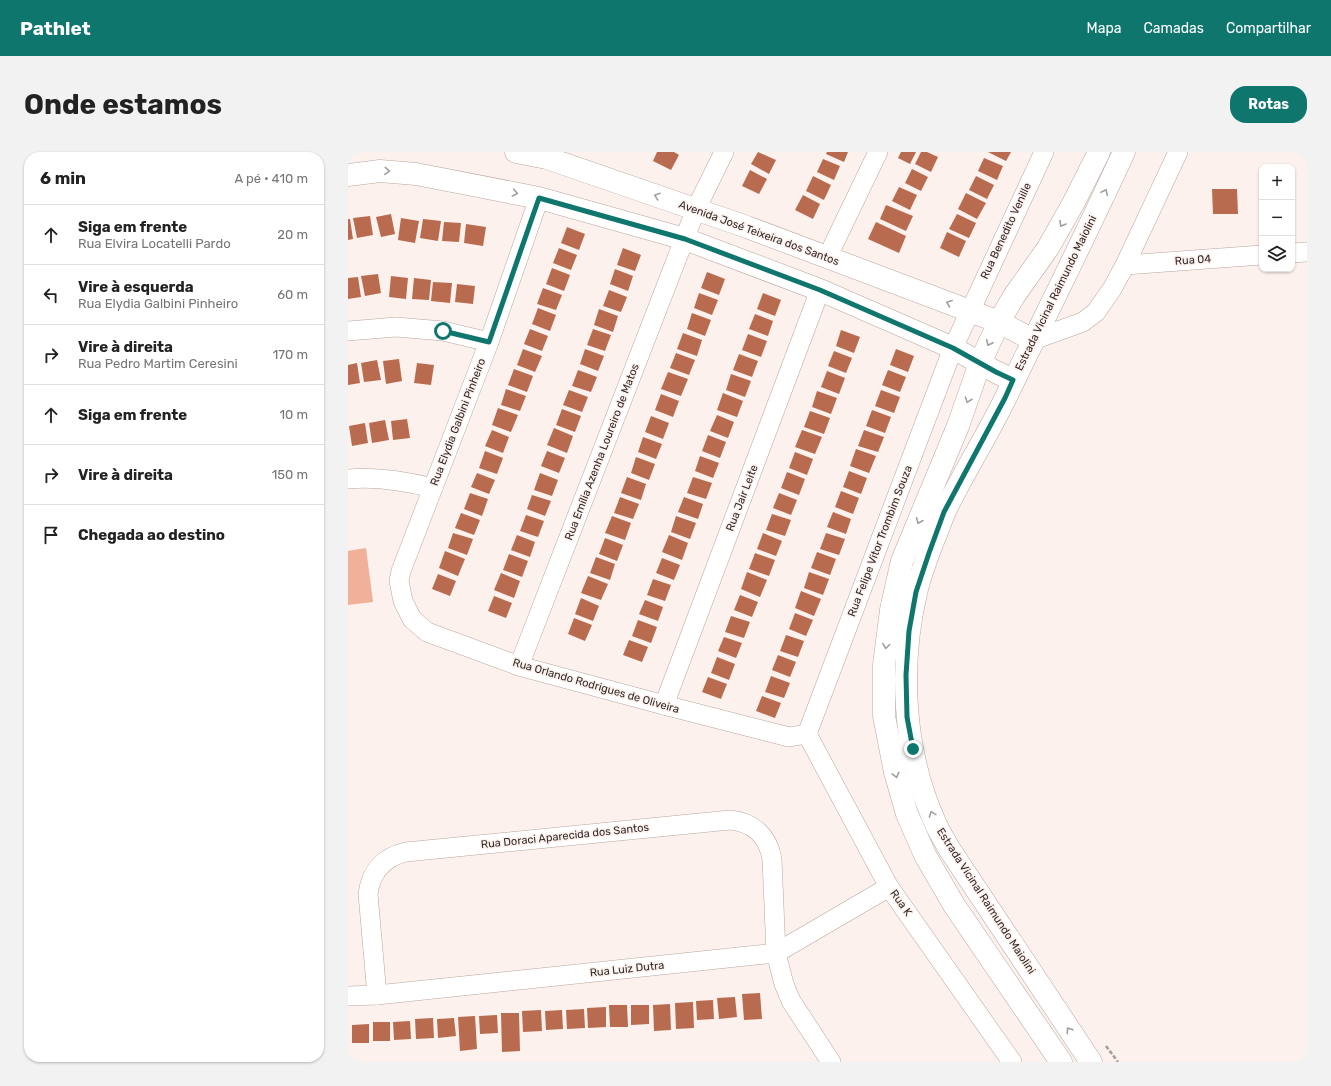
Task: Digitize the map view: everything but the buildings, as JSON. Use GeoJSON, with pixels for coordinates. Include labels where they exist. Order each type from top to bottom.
{"type":"FeatureCollection","features":[{"type":"Feature","properties":{"kind":"main road","name":"Avenida José Teixeira dos Santos"},"geometry":{"type":"LineString","coordinates":[[516,152],[549,155],[998,322],[1033,340]]}},
{"type":"Feature","properties":{"kind":"main road"},"geometry":{"type":"LineString","coordinates":[[1061,1062],[954,905],[926,855],[906,814],[895,772],[884,716],[884,665],[892,610],[902,561],[958,426],[980,363],[998,322],[1014,296],[1048,248],[1074,202],[1099,152]]}},
{"type":"Feature","properties":{"kind":"main road","name":"Estrada Vicinal Raimundo Maiolini"},"geometry":{"type":"LineString","coordinates":[[1091,1062],[950,850],[934,820],[921,785],[913,749],[907,717],[906,675],[909,631],[916,592],[944,512],[1005,398],[1094,218],[1124,152]]}},
{"type":"Feature","properties":{"kind":"main road"},"geometry":{"type":"LineString","coordinates":[[348,175],[380,171],[416,174],[539,198],[685,239],[820,290],[953,348],[1013,380]]}},
{"type":"Feature","properties":{"kind":"street","name":"Rua Emília Azenha Loureiro de Matos"},"geometry":{"type":"LineString","coordinates":[[519,666],[696,209],[724,152]]}},
{"type":"Feature","properties":{"kind":"street"},"geometry":{"type":"LineString","coordinates":[[827,258],[878,152]]}},
{"type":"Feature","properties":{"kind":"street","name":"Rua Benedito Venille"},"geometry":{"type":"LineString","coordinates":[[953,348],[1044,152]]}},
{"type":"Feature","properties":{"kind":"street"},"geometry":{"type":"LineString","coordinates":[[1033,340],[1083,322],[1096,312],[1112,289],[1125,265],[1178,152]]}},
{"type":"Feature","properties":{"kind":"street","name":"Rua Elydia Galbini Pinheiro"},"geometry":{"type":"LineString","coordinates":[[402,601],[400,571],[489,342],[539,198]]}},
{"type":"Feature","properties":{"kind":"street"},"geometry":{"type":"LineString","coordinates":[[1295,253],[1307,252]]}},
{"type":"Feature","properties":{"kind":"street","name":"Rua 04"},"geometry":{"type":"LineString","coordinates":[[1125,265],[1259,255]]}},
{"type":"Feature","properties":{"kind":"street","name":"Rua Jair Leite"},"geometry":{"type":"LineString","coordinates":[[664,705],[820,290]]}},
{"type":"Feature","properties":{"kind":"street"},"geometry":{"type":"LineString","coordinates":[[348,331],[396,327],[443,331],[489,342]]}},
{"type":"Feature","properties":{"kind":"street","name":"Rua Felipe Vitor Trombim Souza"},"geometry":{"type":"LineString","coordinates":[[807,734],[953,348]]}},
{"type":"Feature","properties":{"kind":"street"},"geometry":{"type":"LineString","coordinates":[[348,479],[381,478],[407,481],[432,488]]}},
{"type":"Feature","properties":{"kind":"street","name":"Rua Orlando Rodrigues de Oliveira"},"geometry":{"type":"LineString","coordinates":[[402,601],[412,619],[427,632],[519,666],[789,737],[807,734]]}},
{"type":"Feature","properties":{"kind":"street","name":"Rua K"},"geometry":{"type":"LineString","coordinates":[[807,734],[889,887],[1012,1062]]}},
{"type":"Feature","properties":{"kind":"street","name":"Rua Doraci Aparecida dos Santos"},"geometry":{"type":"LineString","coordinates":[[377,996],[368,894],[371,880],[377,868],[393,855],[406,852],[730,820],[744,823],[756,829],[769,846],[772,859],[776,954]]}},
{"type":"Feature","properties":{"kind":"street","name":"Rua Luiz Dutra"},"geometry":{"type":"LineString","coordinates":[[348,996],[377,996],[776,954],[889,887]]}},
{"type":"Feature","properties":{"kind":"street"},"geometry":{"type":"LineString","coordinates":[[776,954],[784,984],[792,1001],[831,1062]]}},
{"type":"Feature","properties":{"kind":"path"},"geometry":{"type":"LineString","coordinates":[[1104,1043],[1118,1062]]}},
{"type":"Feature","properties":{"kind":"shaded area"},"geometry":{"type":"Polygon","coordinates":[[[366,548],[373,602],[348,605],[348,551],[366,548]]]}},
{"type":"Feature","properties":{"kind":"route"},"geometry":{"type":"LineString","coordinates":[[443,331],[489,342],[539,198],[685,239],[820,290],[953,348],[1013,380],[1005,398],[944,512],[916,592],[909,631],[906,675],[907,717],[913,749]]}}]}
